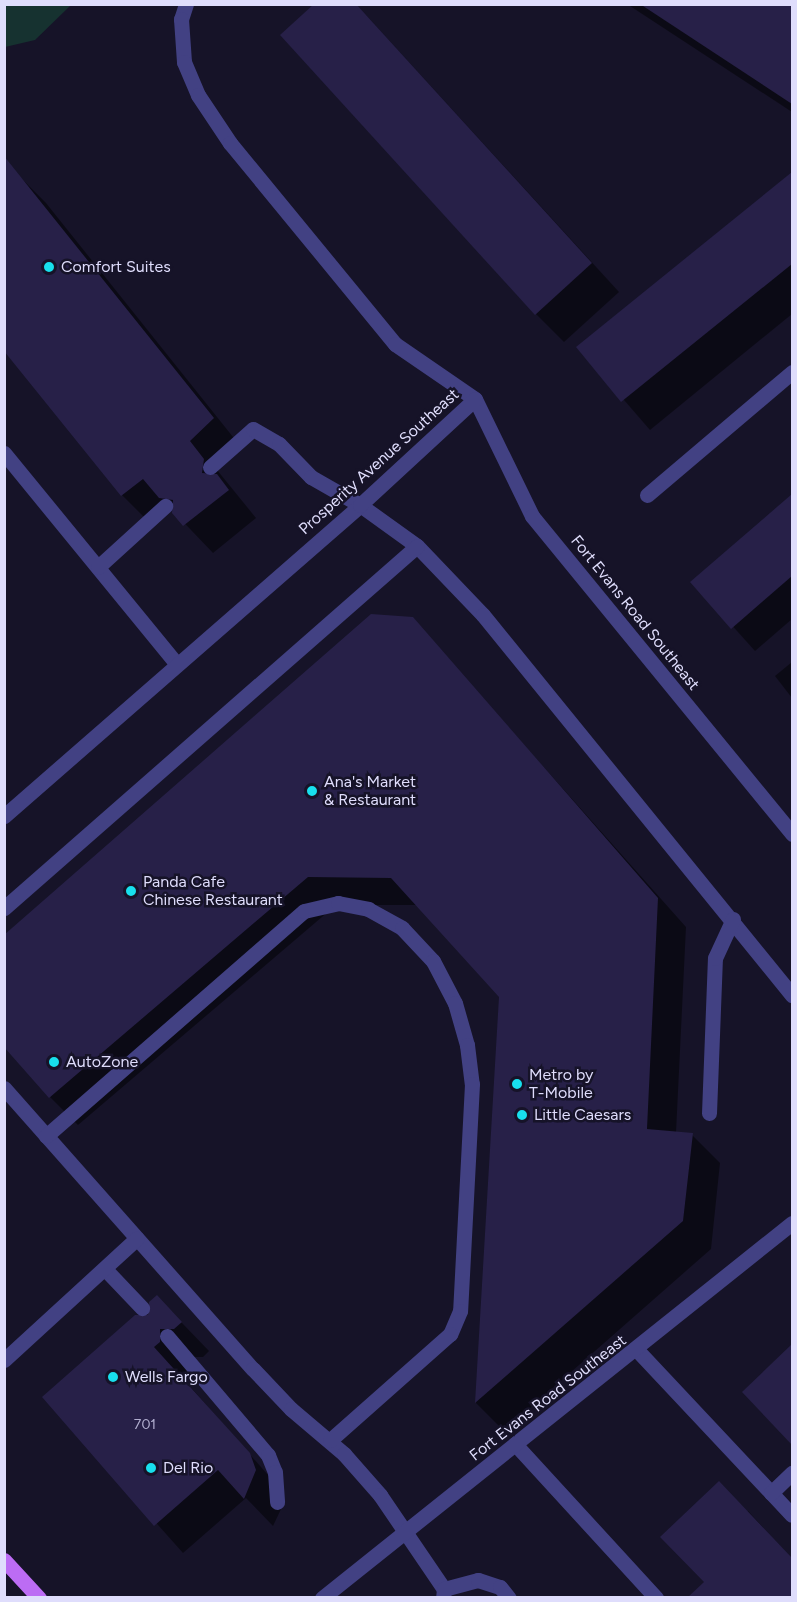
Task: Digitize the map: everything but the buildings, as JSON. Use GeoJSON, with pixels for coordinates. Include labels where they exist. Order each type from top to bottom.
{"type":"FeatureCollection","features":[{"type":"Feature","properties":{"kind":"main road"},"geometry":{"type":"LineString","coordinates":[[4,1560],[39,1598]]}},
{"type":"Feature","properties":{"kind":"street","name":"Prosperity Avenue Southeast"},"geometry":{"type":"LineString","coordinates":[[4,816],[360,505],[475,399],[395,344],[230,143],[198,95],[184,62],[181,19],[186,4]]}},
{"type":"Feature","properties":{"kind":"street"},"geometry":{"type":"LineString","coordinates":[[647,495],[792,372]]}},
{"type":"Feature","properties":{"kind":"street","name":"Fort Evans Road Southeast"},"geometry":{"type":"LineString","coordinates":[[475,399],[532,516],[792,834]]}},
{"type":"Feature","properties":{"kind":"street"},"geometry":{"type":"LineString","coordinates":[[210,467],[253,429],[279,444],[311,477],[360,505],[417,546],[483,615],[733,919],[792,995]]}},
{"type":"Feature","properties":{"kind":"street"},"geometry":{"type":"LineString","coordinates":[[4,453],[177,664]]}},
{"type":"Feature","properties":{"kind":"street"},"geometry":{"type":"LineString","coordinates":[[98,567],[165,506]]}},
{"type":"Feature","properties":{"kind":"street"},"geometry":{"type":"LineString","coordinates":[[4,909],[417,546]]}},
{"type":"Feature","properties":{"kind":"street"},"geometry":{"type":"LineString","coordinates":[[46,1136],[304,911],[338,903],[368,909],[402,928],[433,961],[454,1003],[467,1045],[472,1084],[460,1311],[450,1334],[330,1440]]}},
{"type":"Feature","properties":{"kind":"street"},"geometry":{"type":"LineString","coordinates":[[709,1113],[714,958],[733,919]]}},
{"type":"Feature","properties":{"kind":"street"},"geometry":{"type":"LineString","coordinates":[[4,1088],[291,1409],[330,1440],[407,1532],[443,1593],[478,1580],[500,1587],[509,1598]]}},
{"type":"Feature","properties":{"kind":"street","name":"Fort Evans Road Southeast"},"geometry":{"type":"LineString","coordinates":[[322,1598],[637,1350],[792,1223]]}},
{"type":"Feature","properties":{"kind":"street"},"geometry":{"type":"LineString","coordinates":[[4,1360],[137,1238]]}},
{"type":"Feature","properties":{"kind":"street"},"geometry":{"type":"LineString","coordinates":[[105,1269],[142,1308]]}},
{"type":"Feature","properties":{"kind":"street"},"geometry":{"type":"LineString","coordinates":[[167,1336],[268,1455],[275,1472],[277,1502]]}},
{"type":"Feature","properties":{"kind":"street"},"geometry":{"type":"LineString","coordinates":[[637,1350],[792,1515]]}},
{"type":"Feature","properties":{"kind":"street"},"geometry":{"type":"LineString","coordinates":[[515,1444],[656,1598]]}},
{"type":"Feature","properties":{"kind":"street"},"geometry":{"type":"LineString","coordinates":[[771,1492],[792,1473]]}},
{"type":"Feature","properties":{"kind":"green space"},"geometry":{"type":"Polygon","coordinates":[[[4,5],[71,5],[35,40],[5,47],[4,5]]]}},
{"type":"Feature","properties":{"kind":"place","name":"Comfort Suites"},"geometry":{"type":"Point","coordinates":[49,267]}},
{"type":"Feature","properties":{"kind":"place","name":"Ana's Market & Restaurant"},"geometry":{"type":"Point","coordinates":[312,791]}},
{"type":"Feature","properties":{"kind":"place","name":"Panda Cafe Chinese Restaurant"},"geometry":{"type":"Point","coordinates":[131,891]}},
{"type":"Feature","properties":{"kind":"place","name":"AutoZone"},"geometry":{"type":"Point","coordinates":[54,1062]}},
{"type":"Feature","properties":{"kind":"place","name":"Metro by T-Mobile"},"geometry":{"type":"Point","coordinates":[517,1084]}},
{"type":"Feature","properties":{"kind":"place","name":"Little Caesars"},"geometry":{"type":"Point","coordinates":[522,1115]}},
{"type":"Feature","properties":{"kind":"place","name":"Wells Fargo"},"geometry":{"type":"Point","coordinates":[113,1377]}},
{"type":"Feature","properties":{"kind":"place","name":"Del Rio"},"geometry":{"type":"Point","coordinates":[151,1468]}}]}
